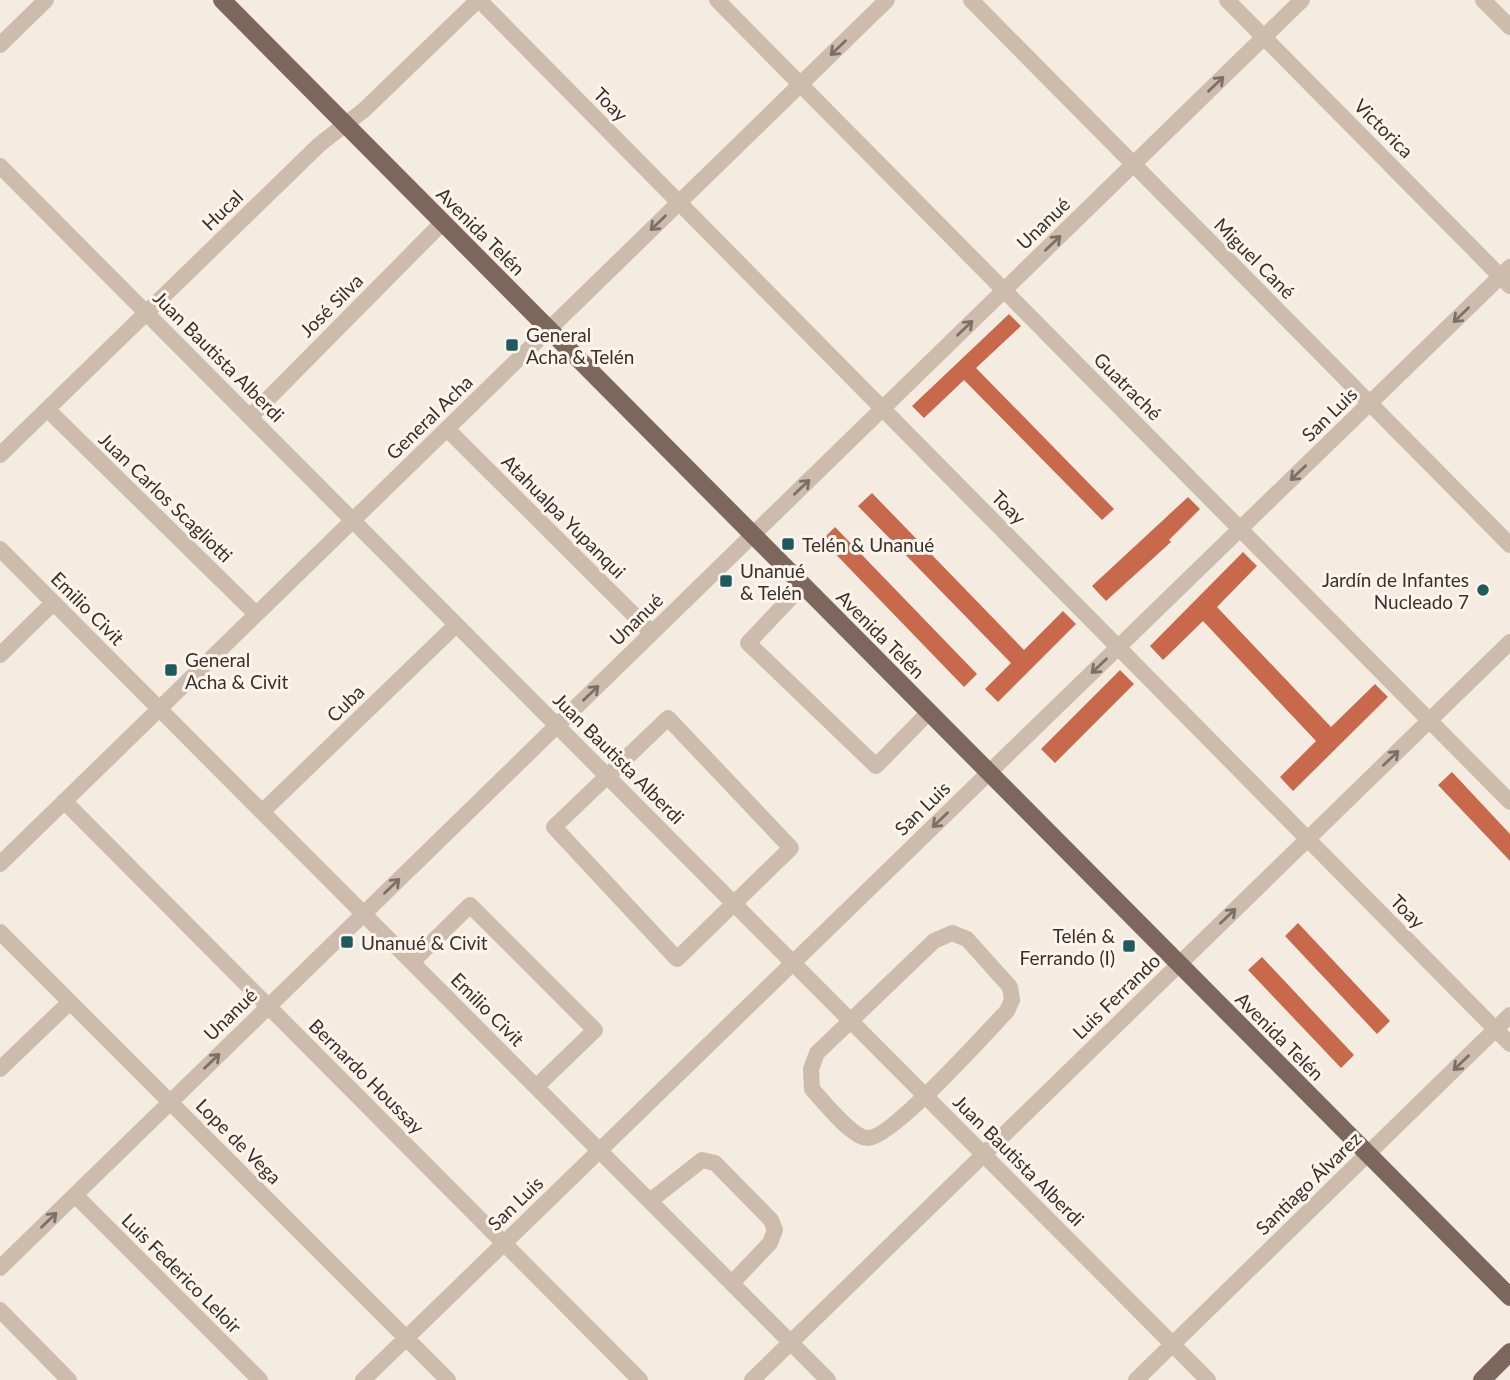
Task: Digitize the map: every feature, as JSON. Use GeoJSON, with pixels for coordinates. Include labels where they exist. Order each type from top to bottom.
{"type":"FeatureCollection","features":[{"type":"Feature","properties":{"kind":"main road","name":"Avenida Telén"},"geometry":{"type":"LineString","coordinates":[[222,0],[1510,1297]]}},
{"type":"Feature","properties":{"kind":"main road"},"geometry":{"type":"LineString","coordinates":[[1485,1377],[1510,1353]]}},
{"type":"Feature","properties":{"kind":"street"},"geometry":{"type":"LineString","coordinates":[[0,45],[46,0]]}},
{"type":"Feature","properties":{"kind":"street","name":"Hucal"},"geometry":{"type":"LineString","coordinates":[[0,455],[320,144],[365,110],[478,0]]}},
{"type":"Feature","properties":{"kind":"street","name":"Toay"},"geometry":{"type":"LineString","coordinates":[[478,0],[1510,1044]]}},
{"type":"Feature","properties":{"kind":"street","name":"Guatraché"},"geometry":{"type":"LineString","coordinates":[[717,0],[1510,802]]}},
{"type":"Feature","properties":{"kind":"street","name":"General Acha"},"geometry":{"type":"LineString","coordinates":[[0,864],[887,0]]}},
{"type":"Feature","properties":{"kind":"street","name":"Miguel Cané"},"geometry":{"type":"LineString","coordinates":[[971,0],[1510,545]]}},
{"type":"Feature","properties":{"kind":"street","name":"Victorica"},"geometry":{"type":"LineString","coordinates":[[1227,0],[1507,276]]}},
{"type":"Feature","properties":{"kind":"street","name":"Unanué"},"geometry":{"type":"LineString","coordinates":[[0,1268],[1302,0]]}},
{"type":"Feature","properties":{"kind":"street"},"geometry":{"type":"LineString","coordinates":[[1483,0],[1510,27]]}},
{"type":"Feature","properties":{"kind":"street","name":"Juan Bautista Alberdi"},"geometry":{"type":"LineString","coordinates":[[0,166],[1208,1380]]}},
{"type":"Feature","properties":{"kind":"street","name":"José Silva"},"geometry":{"type":"LineString","coordinates":[[250,417],[443,222]]}},
{"type":"Feature","properties":{"kind":"street","name":"San Luis"},"geometry":{"type":"LineString","coordinates":[[363,1380],[1370,403],[1507,276]]}},
{"type":"Feature","properties":{"kind":"street","name":"Juan Carlos Scagliotti"},"geometry":{"type":"LineString","coordinates":[[47,409],[256,614]]}},
{"type":"Feature","properties":{"kind":"street","name":"Atahualpa Yupanqui"},"geometry":{"type":"LineString","coordinates":[[447,429],[652,633]]}},
{"type":"Feature","properties":{"kind":"street","name":"Emilio Civit"},"geometry":{"type":"LineString","coordinates":[[0,549],[828,1380]]}},
{"type":"Feature","properties":{"kind":"street"},"geometry":{"type":"LineString","coordinates":[[803,584],[748,643],[876,766],[929,712]]}},
{"type":"Feature","properties":{"kind":"street"},"geometry":{"type":"LineString","coordinates":[[0,655],[54,603]]}},
{"type":"Feature","properties":{"kind":"street","name":"Cuba"},"geometry":{"type":"LineString","coordinates":[[262,812],[456,625]]}},
{"type":"Feature","properties":{"kind":"street","name":"Luis Ferrando"},"geometry":{"type":"LineString","coordinates":[[752,1380],[1510,642]]}},
{"type":"Feature","properties":{"kind":"street"},"geometry":{"type":"LineString","coordinates":[[668,718],[791,848],[734,904],[677,959],[554,827],[668,718]]}},
{"type":"Feature","properties":{"kind":"street","name":"Bernardo Houssay"},"geometry":{"type":"LineString","coordinates":[[64,801],[640,1380]]}},
{"type":"Feature","properties":{"kind":"street"},"geometry":{"type":"LineString","coordinates":[[412,962],[470,905],[595,1031],[536,1087]]}},
{"type":"Feature","properties":{"kind":"street","name":"Lope de Vega"},"geometry":{"type":"LineString","coordinates":[[0,932],[448,1380]]}},
{"type":"Feature","properties":{"kind":"street"},"geometry":{"type":"LineString","coordinates":[[952,933],[967,939],[1010,987],[1012,1000],[1007,1011],[925,1096],[879,1135],[868,1138],[855,1134],[811,1089],[811,1069],[817,1053],[934,941],[952,933]]}},
{"type":"Feature","properties":{"kind":"street"},"geometry":{"type":"LineString","coordinates":[[0,1069],[70,1002]]}},
{"type":"Feature","properties":{"kind":"street","name":"Santiago Álvarez"},"geometry":{"type":"LineString","coordinates":[[1136,1380],[1510,1015]]}},
{"type":"Feature","properties":{"kind":"street"},"geometry":{"type":"LineString","coordinates":[[650,1201],[702,1160],[715,1163],[771,1220],[775,1230],[770,1243],[732,1283]]}},
{"type":"Feature","properties":{"kind":"street","name":"Luis Federico Leloir"},"geometry":{"type":"LineString","coordinates":[[75,1195],[260,1380]]}},
{"type":"Feature","properties":{"kind":"street"},"geometry":{"type":"LineString","coordinates":[[0,1310],[69,1380]]}},
{"type":"Feature","properties":{"kind":"building"},"geometry":{"type":"Polygon","coordinates":[[[1009,314],[1021,326],[976,368],[1114,509],[1102,520],[964,380],[924,418],[912,406],[1009,314]]]}},
{"type":"Feature","properties":{"kind":"building"},"geometry":{"type":"Polygon","coordinates":[[[872,493],[1024,650],[1063,611],[1076,624],[998,702],[985,689],[1011,663],[858,506],[872,493]]]}},
{"type":"Feature","properties":{"kind":"building"},"geometry":{"type":"Polygon","coordinates":[[[1188,497],[1200,509],[1169,540],[1171,542],[1106,601],[1092,586],[1188,497]]]}},
{"type":"Feature","properties":{"kind":"building"},"geometry":{"type":"Polygon","coordinates":[[[835,527],[977,674],[964,687],[822,540],[835,527]]]}},
{"type":"Feature","properties":{"kind":"building"},"geometry":{"type":"Polygon","coordinates":[[[1243,552],[1257,566],[1217,607],[1331,727],[1375,684],[1388,697],[1293,791],[1280,777],[1316,741],[1203,621],[1163,660],[1150,646],[1243,552]]]}},
{"type":"Feature","properties":{"kind":"building"},"geometry":{"type":"Polygon","coordinates":[[[1120,670],[1134,684],[1055,763],[1041,749],[1120,670]]]}},
{"type":"Feature","properties":{"kind":"building"},"geometry":{"type":"Polygon","coordinates":[[[1452,772],[1510,834],[1510,861],[1438,785],[1452,772]]]}},
{"type":"Feature","properties":{"kind":"building"},"geometry":{"type":"Polygon","coordinates":[[[1298,923],[1390,1021],[1377,1034],[1285,936],[1298,923]]]}},
{"type":"Feature","properties":{"kind":"building"},"geometry":{"type":"Polygon","coordinates":[[[1262,957],[1354,1055],[1341,1068],[1248,970],[1262,957]]]}},
{"type":"Feature","properties":{"kind":"place","name":"General Acha & Telén"},"geometry":{"type":"Point","coordinates":[512,345]}},
{"type":"Feature","properties":{"kind":"place","name":"Telén & Unanué"},"geometry":{"type":"Point","coordinates":[788,544]}},
{"type":"Feature","properties":{"kind":"place","name":"Unanué & Telén"},"geometry":{"type":"Point","coordinates":[726,581]}},
{"type":"Feature","properties":{"kind":"place","name":"Jardín de Infantes Nucleado 7"},"geometry":{"type":"Point","coordinates":[1483,590]}},
{"type":"Feature","properties":{"kind":"place","name":"General Acha & Civit"},"geometry":{"type":"Point","coordinates":[171,670]}},
{"type":"Feature","properties":{"kind":"place","name":"Unanué & Civit"},"geometry":{"type":"Point","coordinates":[347,942]}},
{"type":"Feature","properties":{"kind":"place","name":"Telén & Ferrando (I)"},"geometry":{"type":"Point","coordinates":[1129,946]}}]}
